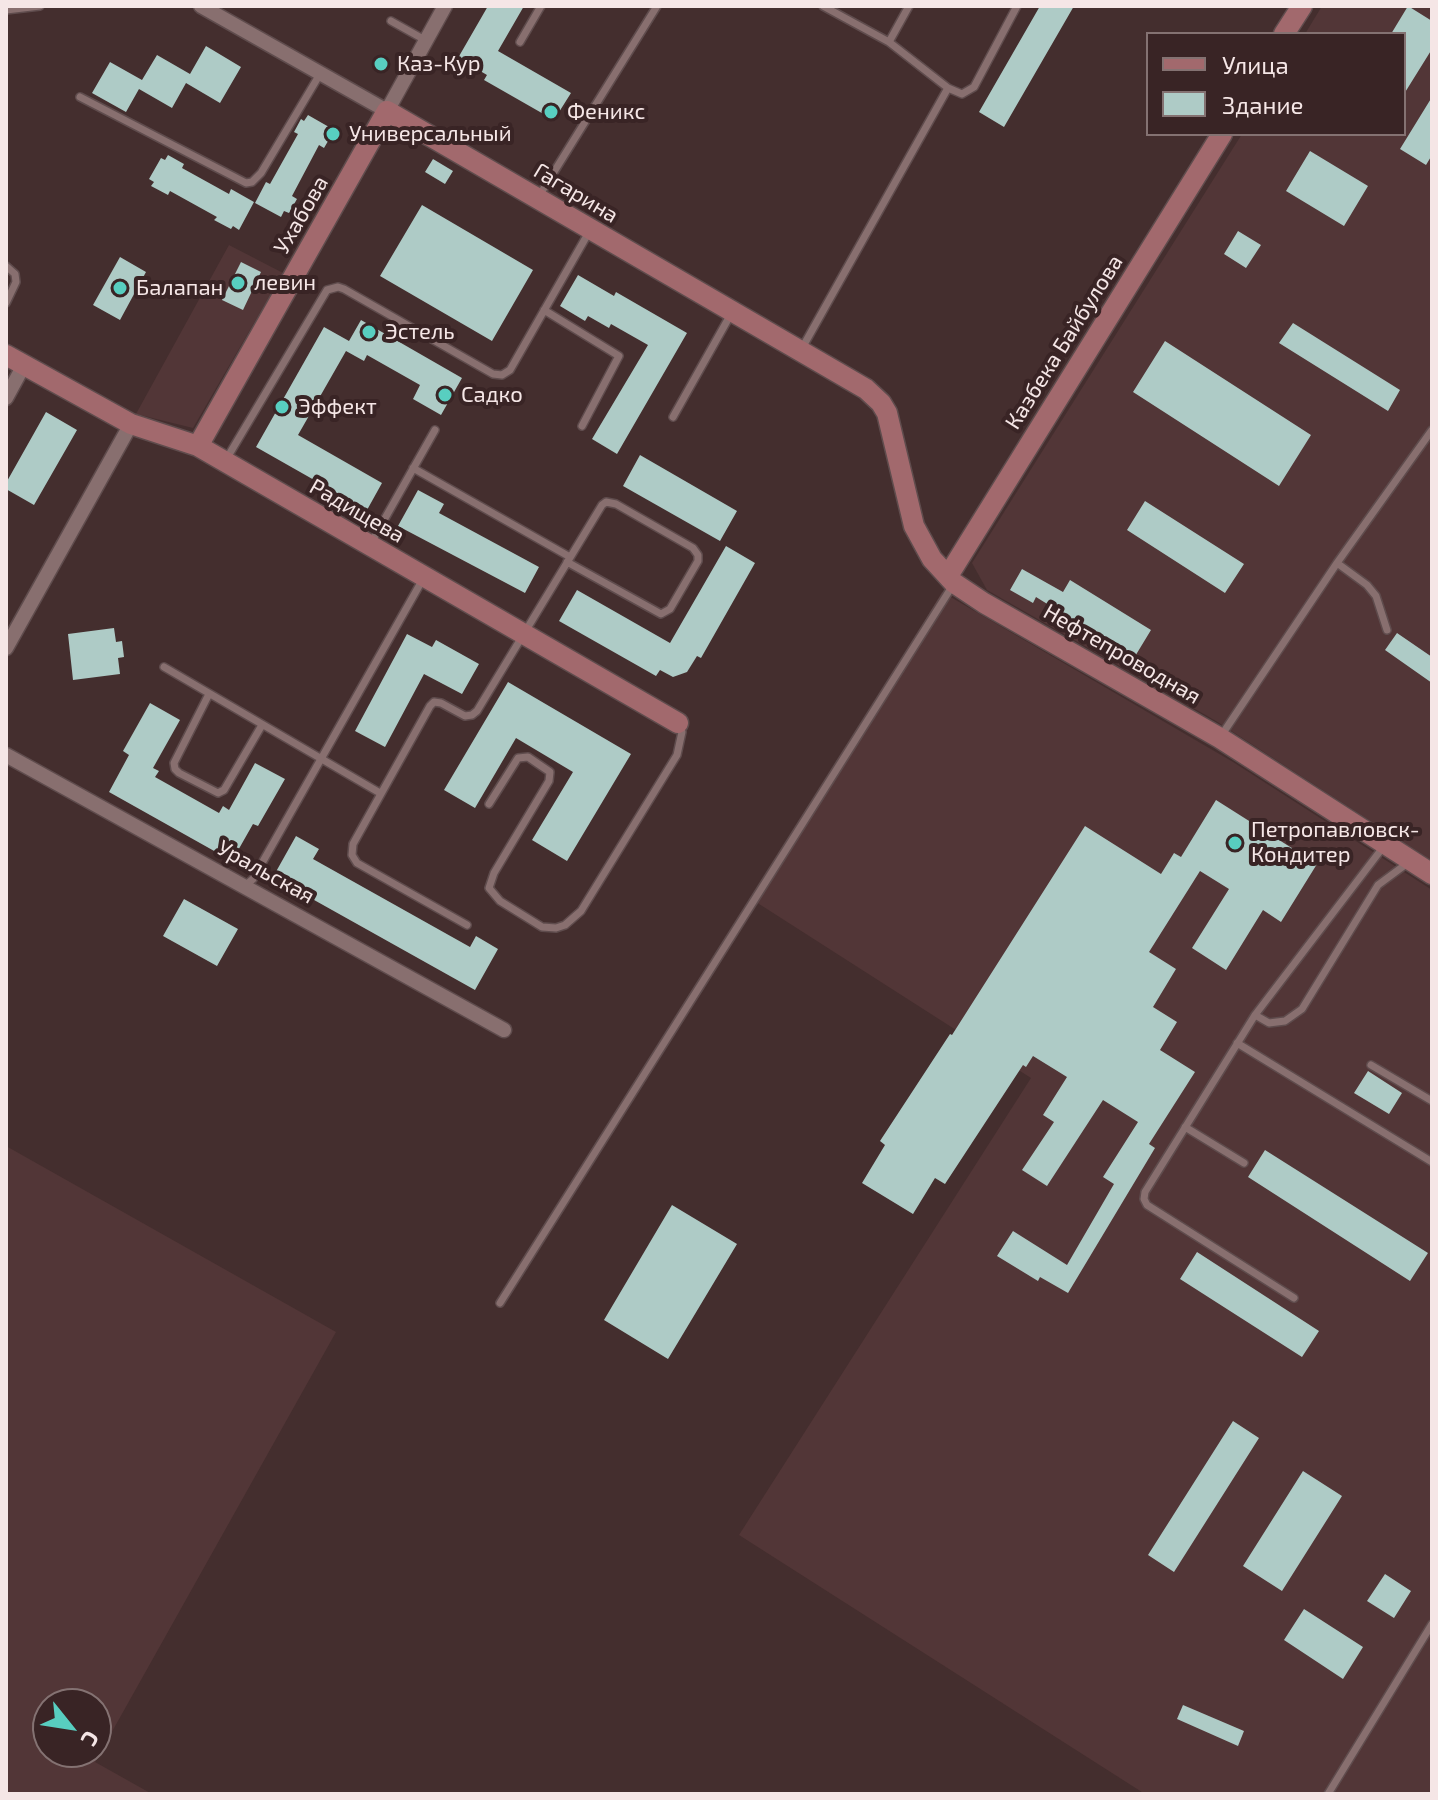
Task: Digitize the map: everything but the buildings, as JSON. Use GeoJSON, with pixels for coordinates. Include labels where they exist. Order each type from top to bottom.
{"type":"FeatureCollection","features":[{"type":"Feature","properties":{"kind":"street","name":"Гагарина"},"geometry":{"type":"LineString","coordinates":[[201,6],[866,389],[881,403]]}},
{"type":"Feature","properties":{"kind":"street","name":"Ухабова"},"geometry":{"type":"LineString","coordinates":[[198,446],[445,6]]}},
{"type":"Feature","properties":{"kind":"street"},"geometry":{"type":"LineString","coordinates":[[1285,32],[1302,6]]}},
{"type":"Feature","properties":{"kind":"street","name":"Казбека Байбулова"},"geometry":{"type":"LineString","coordinates":[[951,580],[1221,136]]}},
{"type":"Feature","properties":{"kind":"street"},"geometry":{"type":"LineString","coordinates":[[6,398],[15,360]]}},
{"type":"Feature","properties":{"kind":"street","name":"Радищева"},"geometry":{"type":"LineString","coordinates":[[15,360],[131,424],[198,446],[678,723]]}},
{"type":"Feature","properties":{"kind":"street","name":"Нефтепроводная"},"geometry":{"type":"LineString","coordinates":[[881,403],[890,424],[914,526],[932,559],[951,580],[1220,738],[1432,874]]}},
{"type":"Feature","properties":{"kind":"street"},"geometry":{"type":"LineString","coordinates":[[6,648],[131,424]]}},
{"type":"Feature","properties":{"kind":"street","name":"Уральская"},"geometry":{"type":"LineString","coordinates":[[6,755],[504,1030]]}},
{"type":"Feature","properties":{"kind":"lane"},"geometry":{"type":"LineString","coordinates":[[6,10],[40,6]]}},
{"type":"Feature","properties":{"kind":"lane"},"geometry":{"type":"LineString","coordinates":[[520,42],[541,6]]}},
{"type":"Feature","properties":{"kind":"lane"},"geometry":{"type":"LineString","coordinates":[[538,198],[657,6]]}},
{"type":"Feature","properties":{"kind":"lane"},"geometry":{"type":"LineString","coordinates":[[823,6],[889,42],[948,88],[962,94],[974,87],[1017,6]]}},
{"type":"Feature","properties":{"kind":"lane"},"geometry":{"type":"LineString","coordinates":[[889,42],[909,6]]}},
{"type":"Feature","properties":{"kind":"lane"},"geometry":{"type":"LineString","coordinates":[[391,21],[425,40]]}},
{"type":"Feature","properties":{"kind":"lane"},"geometry":{"type":"LineString","coordinates":[[80,97],[246,183],[252,182],[261,173],[320,74]]}},
{"type":"Feature","properties":{"kind":"lane"},"geometry":{"type":"LineString","coordinates":[[800,351],[948,88]]}},
{"type":"Feature","properties":{"kind":"lane"},"geometry":{"type":"LineString","coordinates":[[225,462],[327,290],[332,287],[344,289],[497,375],[506,374],[590,230]]}},
{"type":"Feature","properties":{"kind":"lane"},"geometry":{"type":"LineString","coordinates":[[6,266],[15,274],[16,282],[6,303]]}},
{"type":"Feature","properties":{"kind":"lane"},"geometry":{"type":"LineString","coordinates":[[544,310],[619,356],[582,426]]}},
{"type":"Feature","properties":{"kind":"lane"},"geometry":{"type":"LineString","coordinates":[[673,417],[732,312]]}},
{"type":"Feature","properties":{"kind":"lane"},"geometry":{"type":"LineString","coordinates":[[370,545],[435,430]]}},
{"type":"Feature","properties":{"kind":"lane"},"geometry":{"type":"LineString","coordinates":[[1220,738],[1337,563],[1432,430]]}},
{"type":"Feature","properties":{"kind":"lane"},"geometry":{"type":"LineString","coordinates":[[413,468],[569,560],[661,614],[670,609],[698,561],[698,555],[693,548],[606,502],[599,509],[569,560],[472,715],[465,716],[434,702],[430,706],[353,844],[354,859],[467,925]]}},
{"type":"Feature","properties":{"kind":"lane"},"geometry":{"type":"LineString","coordinates":[[1337,563],[1367,585],[1376,596],[1387,630]]}},
{"type":"Feature","properties":{"kind":"lane"},"geometry":{"type":"LineString","coordinates":[[246,885],[253,879],[424,577]]}},
{"type":"Feature","properties":{"kind":"lane"},"geometry":{"type":"LineString","coordinates":[[500,1303],[951,580]]}},
{"type":"Feature","properties":{"kind":"lane"},"geometry":{"type":"LineString","coordinates":[[164,667],[380,793]]}},
{"type":"Feature","properties":{"kind":"lane"},"geometry":{"type":"LineString","coordinates":[[209,694],[174,763],[179,773],[218,793],[224,790],[262,725]]}},
{"type":"Feature","properties":{"kind":"lane"},"geometry":{"type":"LineString","coordinates":[[489,804],[518,758],[528,757],[550,772],[549,781],[494,873],[489,888],[500,901],[542,927],[565,925],[581,911],[677,755],[682,732],[678,723]]}},
{"type":"Feature","properties":{"kind":"lane"},"geometry":{"type":"LineString","coordinates":[[1294,1298],[1147,1205],[1145,1192],[1255,1015],[1385,844]]}},
{"type":"Feature","properties":{"kind":"lane"},"geometry":{"type":"LineString","coordinates":[[1255,1015],[1269,1023],[1285,1021],[1302,1009],[1378,885],[1411,860]]}},
{"type":"Feature","properties":{"kind":"lane"},"geometry":{"type":"LineString","coordinates":[[1237,1043],[1432,1162]]}},
{"type":"Feature","properties":{"kind":"lane"},"geometry":{"type":"LineString","coordinates":[[1371,1065],[1432,1101]]}},
{"type":"Feature","properties":{"kind":"lane"},"geometry":{"type":"LineString","coordinates":[[1185,1127],[1244,1163]]}},
{"type":"Feature","properties":{"kind":"lane"},"geometry":{"type":"LineString","coordinates":[[1328,1794],[1432,1624]]}},
{"type":"Feature","properties":{"kind":"shaded area"},"geometry":{"type":"Polygon","coordinates":[[[1322,6],[1432,6],[1432,861],[1216,721],[987,590],[972,563],[1241,136],[1406,136],[1406,32],[1306,32],[1322,6]]]}},
{"type":"Feature","properties":{"kind":"shaded area"},"geometry":{"type":"Polygon","coordinates":[[[229,245],[283,273],[193,428],[136,414],[229,245]]]}},
{"type":"Feature","properties":{"kind":"shaded area"},"geometry":{"type":"Polygon","coordinates":[[[942,592],[1233,762],[1432,890],[1432,1794],[1145,1794],[739,1535],[1031,1078],[756,902],[942,592]]]}},
{"type":"Feature","properties":{"kind":"shaded area"},"geometry":{"type":"Polygon","coordinates":[[[6,1146],[336,1332],[112,1732],[112,1688],[32,1688],[32,1768],[106,1768],[152,1794],[6,1794],[6,1146]]]}},
{"type":"Feature","properties":{"kind":"place","name":"Каз-Кур"},"geometry":{"type":"Point","coordinates":[381,64]}},
{"type":"Feature","properties":{"kind":"place","name":"Феникс"},"geometry":{"type":"Point","coordinates":[551,112]}},
{"type":"Feature","properties":{"kind":"place","name":"Универсальный"},"geometry":{"type":"Point","coordinates":[333,134]}},
{"type":"Feature","properties":{"kind":"place","name":"левин"},"geometry":{"type":"Point","coordinates":[238,283]}},
{"type":"Feature","properties":{"kind":"place","name":"Балапан"},"geometry":{"type":"Point","coordinates":[120,288]}},
{"type":"Feature","properties":{"kind":"place","name":"Эстель"},"geometry":{"type":"Point","coordinates":[369,332]}},
{"type":"Feature","properties":{"kind":"place","name":"Садко"},"geometry":{"type":"Point","coordinates":[445,395]}},
{"type":"Feature","properties":{"kind":"place","name":"Эффект"},"geometry":{"type":"Point","coordinates":[282,407]}},
{"type":"Feature","properties":{"kind":"place","name":"Петропавловск- Кондитер"},"geometry":{"type":"Point","coordinates":[1235,843]}}]}
